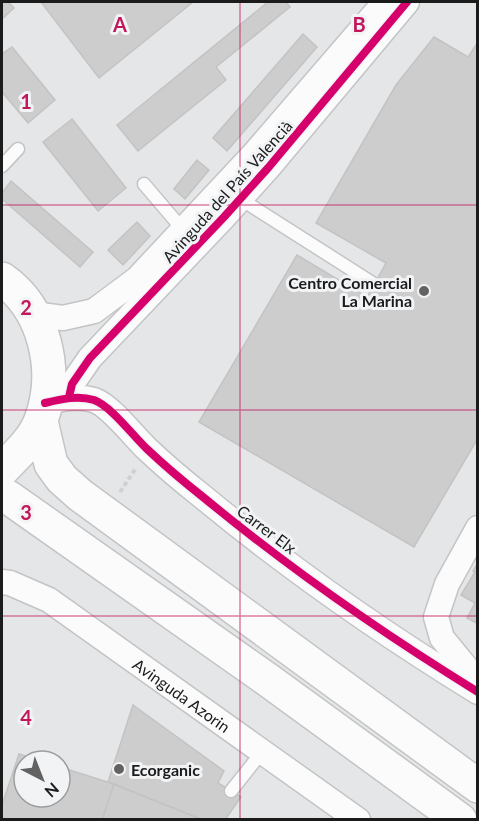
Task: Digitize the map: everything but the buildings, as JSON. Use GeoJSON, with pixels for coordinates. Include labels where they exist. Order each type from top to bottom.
{"type":"FeatureCollection","features":[{"type":"Feature","properties":{"kind":"main road"},"geometry":{"type":"LineString","coordinates":[[2,279],[12,286],[33,314],[46,345],[52,407],[51,464],[62,479],[477,786]]}},
{"type":"Feature","properties":{"kind":"main road"},"geometry":{"type":"LineString","coordinates":[[2,470],[26,445],[52,407]]}},
{"type":"Feature","properties":{"kind":"main road"},"geometry":{"type":"LineString","coordinates":[[2,495],[80,546],[460,819]]}},
{"type":"Feature","properties":{"kind":"street","name":"Avinguda del País Valencià"},"geometry":{"type":"LineString","coordinates":[[52,407],[90,358],[232,193],[386,2]]}},
{"type":"Feature","properties":{"kind":"street","name":"Avinguda del País Valencià"},"geometry":{"type":"LineString","coordinates":[[33,314],[63,318],[94,311],[137,279],[184,231],[232,193],[323,104],[407,2]]}},
{"type":"Feature","properties":{"kind":"street","name":"Carrer Elx"},"geometry":{"type":"LineString","coordinates":[[52,407],[95,400],[204,498],[310,579],[413,652],[477,692]]}},
{"type":"Feature","properties":{"kind":"street"},"geometry":{"type":"LineString","coordinates":[[477,528],[447,584],[436,617],[442,638],[477,682]]}},
{"type":"Feature","properties":{"kind":"street","name":"Avinguda Azorin"},"geometry":{"type":"LineString","coordinates":[[2,582],[10,583],[49,600],[358,819]]}},
{"type":"Feature","properties":{"kind":"lane"},"geometry":{"type":"LineString","coordinates":[[2,166],[18,149]]}},
{"type":"Feature","properties":{"kind":"lane"},"geometry":{"type":"LineString","coordinates":[[144,184],[184,231]]}},
{"type":"Feature","properties":{"kind":"lane"},"geometry":{"type":"LineString","coordinates":[[232,193],[374,284]]}},
{"type":"Feature","properties":{"kind":"lane"},"geometry":{"type":"LineString","coordinates":[[231,791],[262,752]]}},
{"type":"Feature","properties":{"kind":"path"},"geometry":{"type":"LineString","coordinates":[[106,513],[148,450]]}},
{"type":"Feature","properties":{"kind":"cycle path"},"geometry":{"type":"LineString","coordinates":[[69,397],[72,384],[90,358],[268,168],[407,2]]}},
{"type":"Feature","properties":{"kind":"cycle path"},"geometry":{"type":"LineString","coordinates":[[45,403],[76,398],[101,403],[168,468],[269,549],[371,623],[478,692]]}},
{"type":"Feature","properties":{"kind":"place","name":"Centro Comercial La Marina"},"geometry":{"type":"Point","coordinates":[424,291]}},
{"type":"Feature","properties":{"kind":"place","name":"Ecorganic"},"geometry":{"type":"Point","coordinates":[119,769]}}]}
